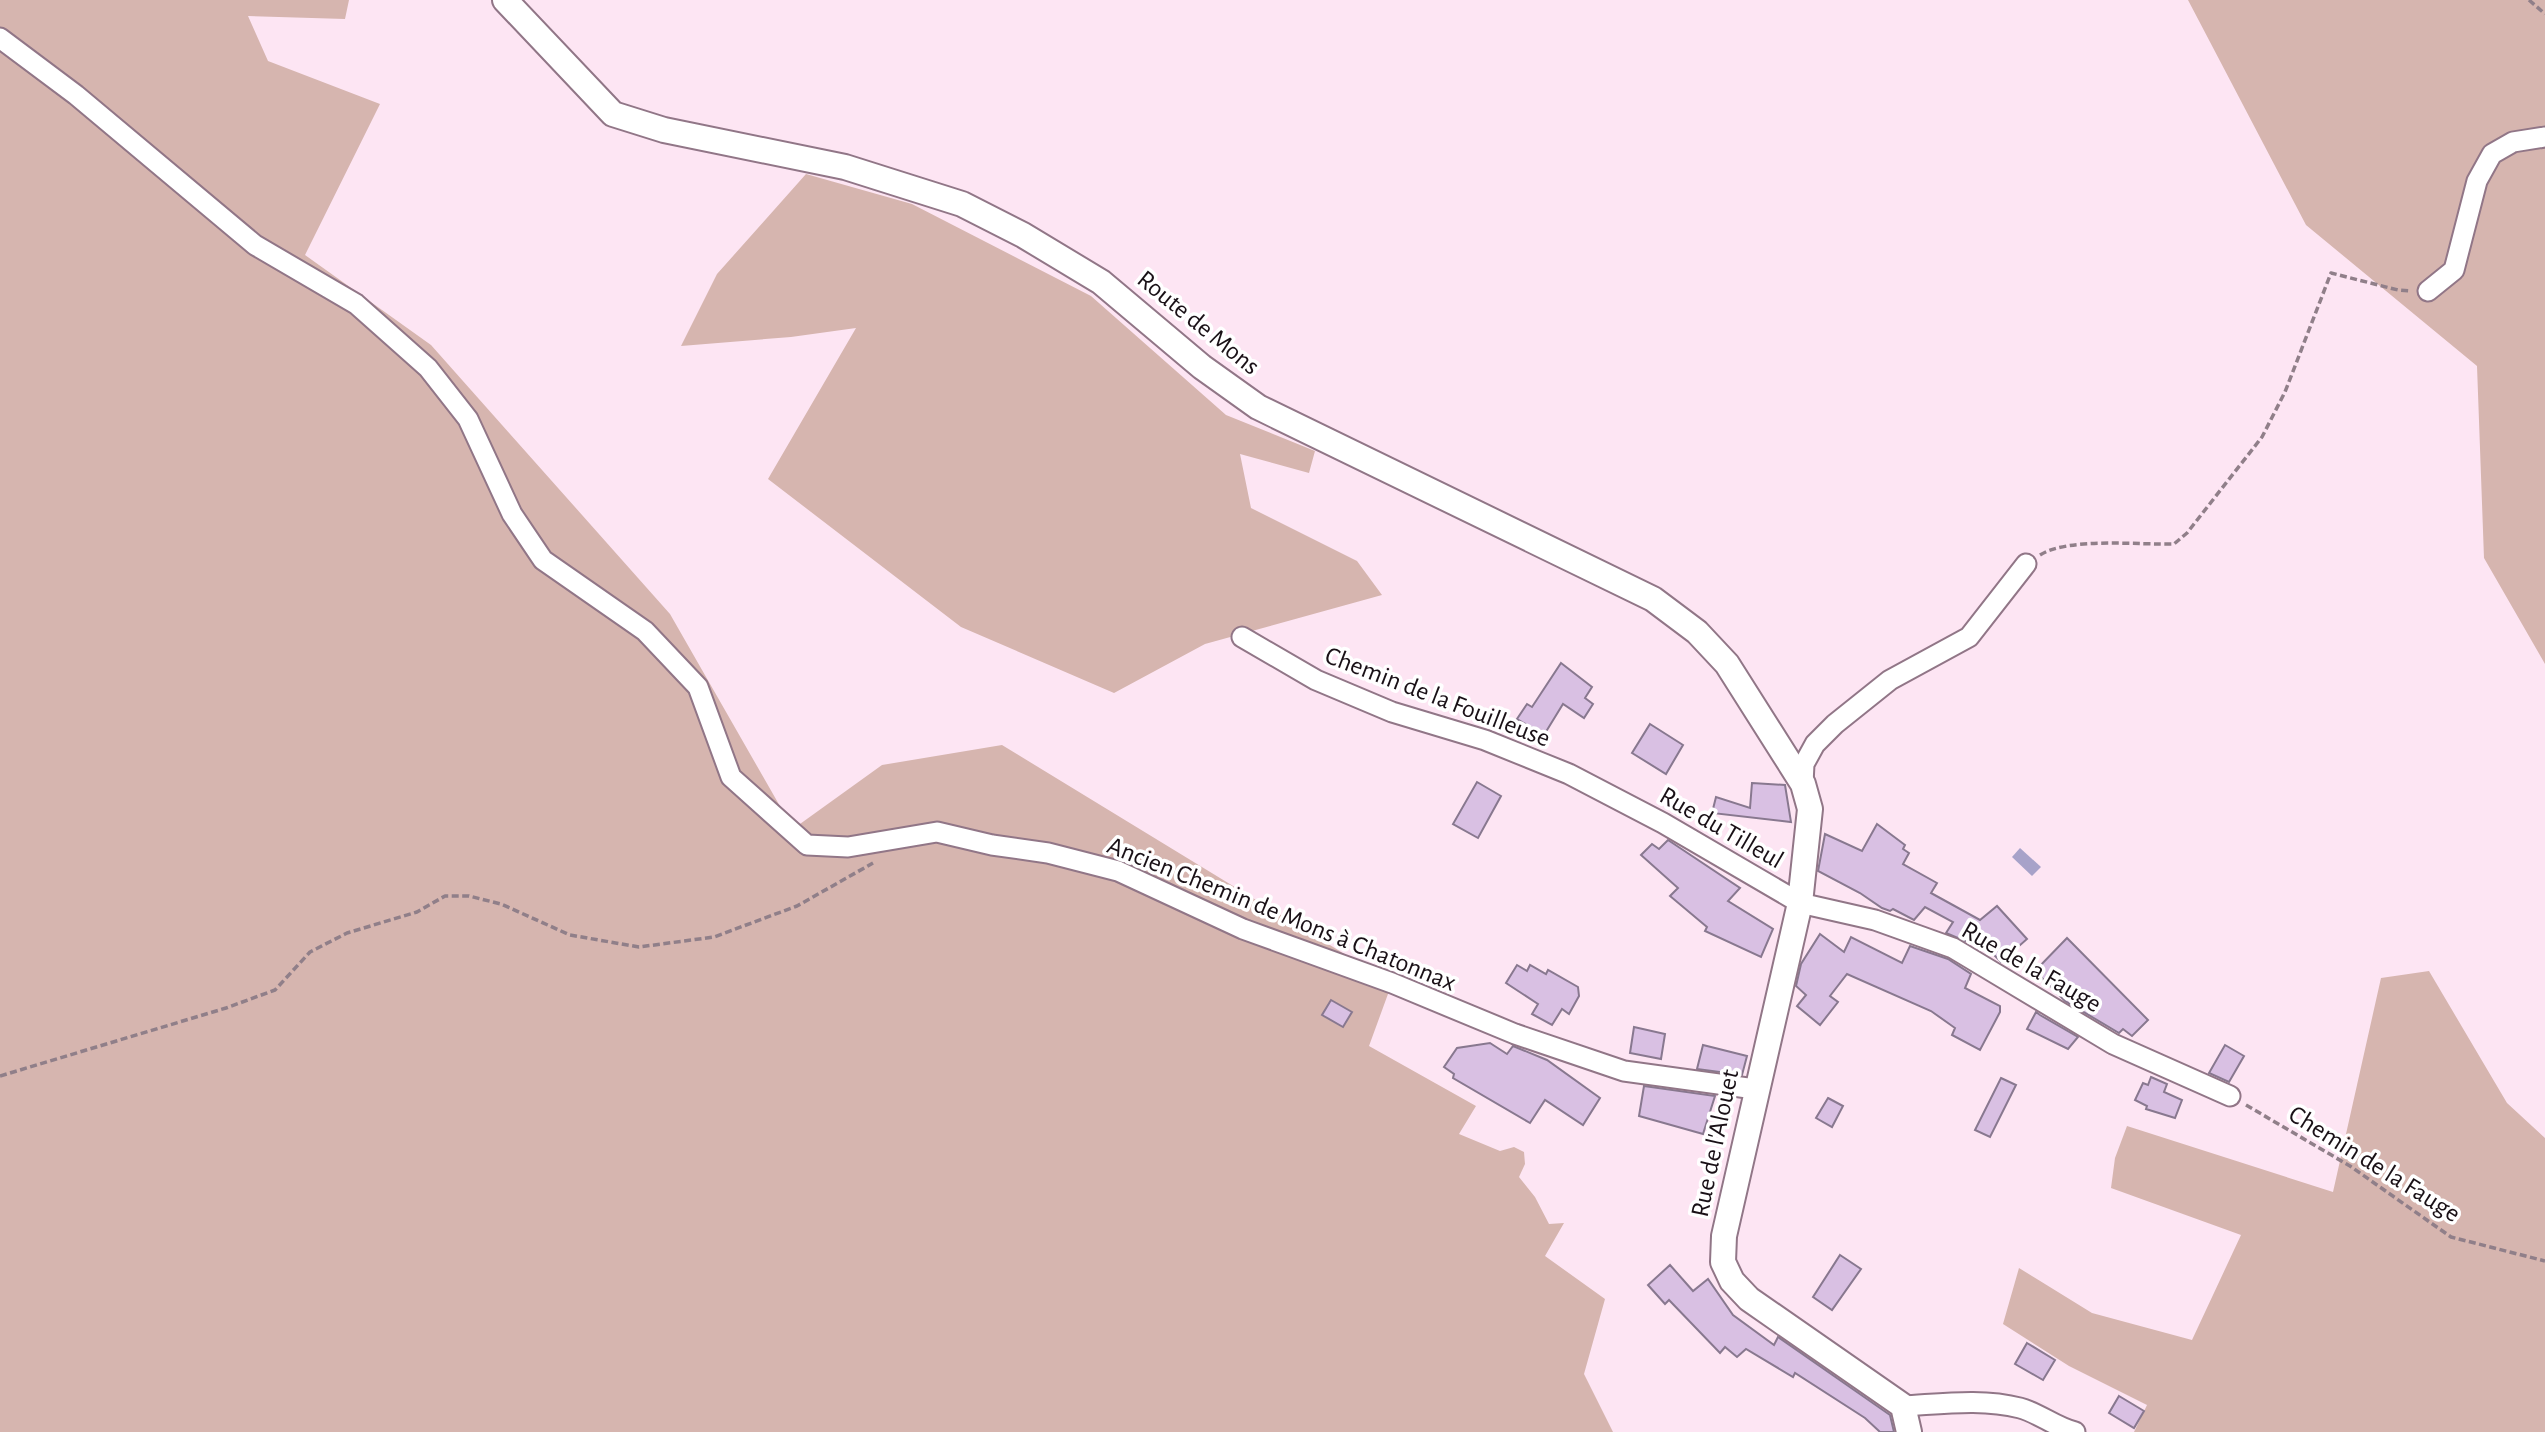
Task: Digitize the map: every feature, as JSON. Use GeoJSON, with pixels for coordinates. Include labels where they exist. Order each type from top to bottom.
{"type":"FeatureCollection","features":[{"type":"Feature","properties":{"kind":"street","name":"Route de Mons"},"geometry":{"type":"LineString","coordinates":[[505,0],[614,114],[664,130],[845,167],[962,204],[1023,235],[1101,282],[1202,367],[1258,407],[1653,600],[1697,632],[1727,664],[1803,783]]}},
{"type":"Feature","properties":{"kind":"street","name":"Ancien Chemin de Mons à Chatonnax"},"geometry":{"type":"LineString","coordinates":[[0,38],[76,94],[255,245],[356,304],[428,368],[468,419],[512,514],[543,560],[645,631],[698,687],[731,777],[807,845],[848,847],[937,832],[992,845],[1048,853],[1118,871],[1242,929],[1392,984],[1479,1021],[1624,1071],[1755,1089]]}},
{"type":"Feature","properties":{"kind":"street"},"geometry":{"type":"LineString","coordinates":[[2428,291],[2454,270],[2477,181],[2492,154],[2513,142],[2545,137]]}},
{"type":"Feature","properties":{"kind":"street"},"geometry":{"type":"LineString","coordinates":[[1803,783],[1804,764],[1815,744],[1835,724],[1865,704],[1890,680],[1969,637],[2026,564]]}},
{"type":"Feature","properties":{"kind":"street","name":"Chemin de la Fouilleuse"},"geometry":{"type":"LineString","coordinates":[[1242,637],[1316,680],[1392,712],[1485,740],[1569,774],[1617,798]]}},
{"type":"Feature","properties":{"kind":"street","name":"Rue de l'Alouet"},"geometry":{"type":"LineString","coordinates":[[1803,783],[1811,809],[1800,903],[1755,1089],[1724,1236],[1723,1262],[1732,1281],[1749,1299],[1903,1406]]}},
{"type":"Feature","properties":{"kind":"street","name":"Rue du Tilleul"},"geometry":{"type":"LineString","coordinates":[[1617,798],[1800,903]]}},
{"type":"Feature","properties":{"kind":"street","name":"Rue de la Fauge"},"geometry":{"type":"LineString","coordinates":[[1800,903],[1875,920],[1952,948],[2113,1044],[2230,1096]]}},
{"type":"Feature","properties":{"kind":"street"},"geometry":{"type":"LineString","coordinates":[[1909,1432],[1903,1406],[1969,1402],[2021,1408],[2056,1427],[2075,1432]]}},
{"type":"Feature","properties":{"kind":"path"},"geometry":{"type":"LineString","coordinates":[[2529,0],[2545,14]]}},
{"type":"Feature","properties":{"kind":"path"},"geometry":{"type":"LineString","coordinates":[[2026,564],[2049,550],[2098,544],[2174,544],[2187,533],[2262,437],[2285,391],[2331,273],[2398,290],[2428,291]]}},
{"type":"Feature","properties":{"kind":"path"},"geometry":{"type":"LineString","coordinates":[[0,1076],[226,1008],[275,990],[310,952],[347,933],[417,912],[445,896],[469,896],[501,904],[570,935],[639,947],[714,937],[797,906],[881,859],[891,841]]}},
{"type":"Feature","properties":{"kind":"path","name":"Chemin de la Fauge"},"geometry":{"type":"LineString","coordinates":[[2230,1096],[2350,1166],[2451,1237],[2545,1261]]}},
{"type":"Feature","properties":{"kind":"shaded area"},"geometry":{"type":"Polygon","coordinates":[[[0,0],[349,0],[345,19],[248,16],[268,61],[380,104],[305,255],[431,345],[670,614],[793,829],[882,765],[1002,745],[1392,983],[1369,1046],[1476,1106],[1459,1134],[1500,1151],[1514,1147],[1524,1152],[1525,1164],[1519,1177],[1535,1197],[1549,1224],[1564,1223],[1545,1256],[1605,1299],[1584,1374],[1613,1432],[0,1432],[0,0]]]}},
{"type":"Feature","properties":{"kind":"shaded area"},"geometry":{"type":"Polygon","coordinates":[[[2188,0],[2545,0],[2545,664],[2484,558],[2477,366],[2306,225],[2188,0]]]}},
{"type":"Feature","properties":{"kind":"shaded area"},"geometry":{"type":"Polygon","coordinates":[[[806,174],[912,204],[1091,296],[1226,415],[1315,451],[1309,473],[1240,454],[1251,508],[1357,561],[1382,595],[1205,644],[1114,693],[961,627],[768,479],[856,328],[791,337],[681,346],[717,274],[806,174]]]}},
{"type":"Feature","properties":{"kind":"shaded area"},"geometry":{"type":"Polygon","coordinates":[[[2020,848],[2041,867],[2032,876],[2012,857],[2020,848]]]}},
{"type":"Feature","properties":{"kind":"shaded area"},"geometry":{"type":"Polygon","coordinates":[[[2429,971],[2507,1103],[2545,1138],[2545,1432],[2134,1432],[2147,1405],[2069,1366],[2003,1324],[2019,1268],[2092,1313],[2192,1340],[2241,1235],[2111,1188],[2115,1158],[2127,1126],[2333,1192],[2381,978],[2429,971]]]}},
{"type":"Feature","properties":{"kind":"building"},"geometry":{"type":"Polygon","coordinates":[[[1561,663],[1592,687],[1585,698],[1593,704],[1584,718],[1563,704],[1544,735],[1517,719],[1527,704],[1532,707],[1561,663]]]}},
{"type":"Feature","properties":{"kind":"building"},"geometry":{"type":"Polygon","coordinates":[[[1650,724],[1683,745],[1666,774],[1632,753],[1650,724]]]}},
{"type":"Feature","properties":{"kind":"building"},"geometry":{"type":"Polygon","coordinates":[[[1477,782],[1501,796],[1478,838],[1453,824],[1477,782]]]}},
{"type":"Feature","properties":{"kind":"building"},"geometry":{"type":"Polygon","coordinates":[[[1752,783],[1785,785],[1791,822],[1712,813],[1716,797],[1750,808],[1752,783]]]}},
{"type":"Feature","properties":{"kind":"building"},"geometry":{"type":"Polygon","coordinates":[[[1877,824],[1905,845],[1903,849],[1909,853],[1903,864],[1937,883],[1931,893],[1980,920],[1997,906],[2027,939],[2001,962],[1970,931],[1965,941],[1946,933],[1953,922],[1925,907],[1914,920],[1893,909],[1890,911],[1882,908],[1818,871],[1825,834],[1862,851],[1877,824]]]}},
{"type":"Feature","properties":{"kind":"building"},"geometry":{"type":"Polygon","coordinates":[[[1668,840],[1740,888],[1728,901],[1773,929],[1761,957],[1705,931],[1707,927],[1670,896],[1678,888],[1641,855],[1652,844],[1659,849],[1668,840]]]}},
{"type":"Feature","properties":{"kind":"building"},"geometry":{"type":"Polygon","coordinates":[[[1820,934],[1844,952],[1851,937],[1902,963],[1910,946],[1948,959],[1971,974],[1965,988],[2000,1006],[2000,1012],[1980,1050],[1952,1035],[1955,1028],[1931,1011],[1847,974],[1830,996],[1838,1002],[1820,1025],[1797,1006],[1806,995],[1796,986],[1801,964],[1820,934]]]}},
{"type":"Feature","properties":{"kind":"building"},"geometry":{"type":"Polygon","coordinates":[[[2067,938],[2148,1020],[2132,1036],[2123,1029],[2119,1033],[2065,1001],[2035,971],[2067,938]]]}},
{"type":"Feature","properties":{"kind":"building"},"geometry":{"type":"Polygon","coordinates":[[[1517,965],[1527,971],[1530,965],[1546,974],[1548,970],[1578,987],[1579,996],[1569,1014],[1562,1009],[1552,1025],[1532,1014],[1538,1004],[1506,983],[1517,965]]]}},
{"type":"Feature","properties":{"kind":"building"},"geometry":{"type":"Polygon","coordinates":[[[1331,1000],[1352,1012],[1343,1027],[1322,1015],[1331,1000]]]}},
{"type":"Feature","properties":{"kind":"building"},"geometry":{"type":"Polygon","coordinates":[[[2036,1012],[2078,1037],[2068,1049],[2027,1029],[2036,1012]]]}},
{"type":"Feature","properties":{"kind":"building"},"geometry":{"type":"Polygon","coordinates":[[[1634,1027],[1665,1034],[1661,1059],[1630,1053],[1634,1027]]]}},
{"type":"Feature","properties":{"kind":"building"},"geometry":{"type":"Polygon","coordinates":[[[1490,1043],[1507,1054],[1513,1046],[1547,1060],[1600,1098],[1583,1125],[1545,1100],[1530,1123],[1453,1078],[1454,1074],[1444,1067],[1457,1048],[1490,1043]]]}},
{"type":"Feature","properties":{"kind":"building"},"geometry":{"type":"Polygon","coordinates":[[[1703,1045],[1747,1056],[1742,1075],[1697,1069],[1703,1045]]]}},
{"type":"Feature","properties":{"kind":"building"},"geometry":{"type":"Polygon","coordinates":[[[2225,1045],[2244,1056],[2229,1082],[2209,1073],[2225,1045]]]}},
{"type":"Feature","properties":{"kind":"building"},"geometry":{"type":"Polygon","coordinates":[[[2151,1077],[2167,1084],[2164,1092],[2182,1100],[2175,1118],[2146,1109],[2147,1106],[2135,1100],[2143,1083],[2148,1085],[2151,1077]]]}},
{"type":"Feature","properties":{"kind":"building"},"geometry":{"type":"Polygon","coordinates":[[[2001,1078],[2016,1085],[1990,1137],[1975,1130],[2001,1078]]]}},
{"type":"Feature","properties":{"kind":"building"},"geometry":{"type":"Polygon","coordinates":[[[1644,1086],[1715,1096],[1703,1134],[1639,1116],[1644,1086]]]}},
{"type":"Feature","properties":{"kind":"building"},"geometry":{"type":"Polygon","coordinates":[[[1828,1098],[1843,1106],[1832,1127],[1816,1118],[1828,1098]]]}},
{"type":"Feature","properties":{"kind":"building"},"geometry":{"type":"Polygon","coordinates":[[[1840,1255],[1861,1269],[1832,1310],[1813,1297],[1840,1255]]]}},
{"type":"Feature","properties":{"kind":"building"},"geometry":{"type":"Polygon","coordinates":[[[1670,1265],[1693,1291],[1708,1279],[1733,1315],[1774,1345],[1778,1337],[1890,1415],[1894,1432],[1880,1432],[1865,1418],[1795,1373],[1793,1377],[1746,1349],[1737,1357],[1725,1347],[1720,1353],[1669,1300],[1665,1304],[1648,1285],[1670,1265]]]}},
{"type":"Feature","properties":{"kind":"building"},"geometry":{"type":"Polygon","coordinates":[[[2027,1343],[2055,1360],[2043,1380],[2015,1364],[2027,1343]]]}},
{"type":"Feature","properties":{"kind":"building"},"geometry":{"type":"Polygon","coordinates":[[[2119,1396],[2144,1411],[2134,1428],[2109,1413],[2119,1396]]]}}]}
